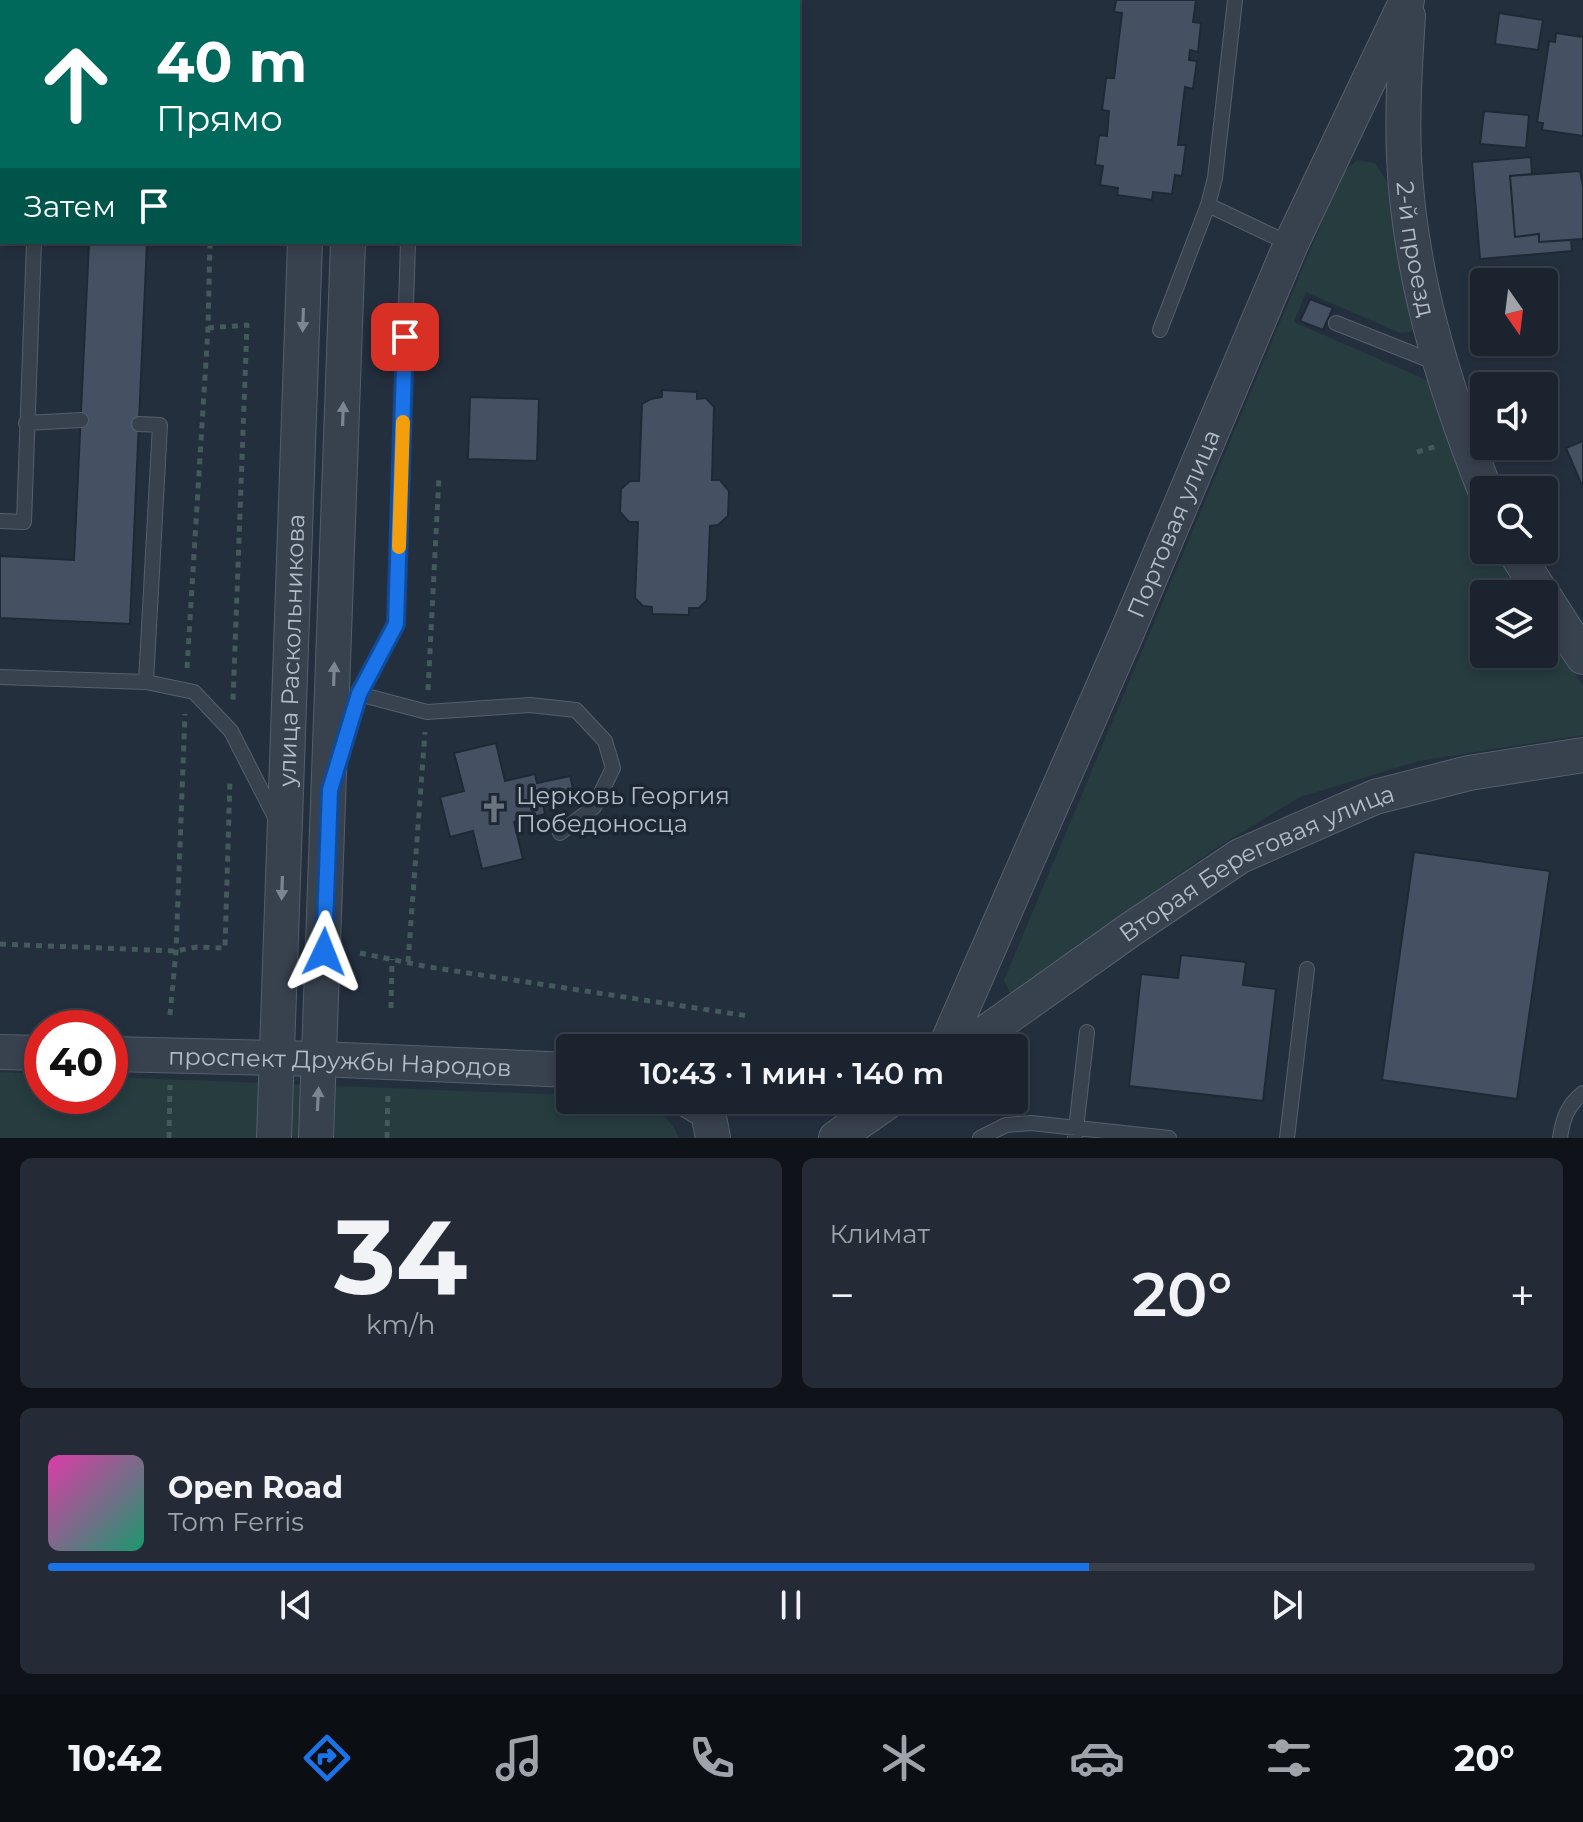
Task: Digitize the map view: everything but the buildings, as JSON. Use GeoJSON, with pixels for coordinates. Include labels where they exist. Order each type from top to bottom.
{"type":"FeatureCollection","features":[{"type":"Feature","properties":{"kind":"street","name":"Портовая улица"},"geometry":{"type":"LineString","coordinates":[[951,1034],[1125,637],[1291,244],[1408,0]]}},
{"type":"Feature","properties":{"kind":"street","name":"2-й проезд"},"geometry":{"type":"LineString","coordinates":[[1408,0],[1404,160],[1411,226],[1441,365],[1479,476]]}},
{"type":"Feature","properties":{"kind":"street","name":"улица Раскольникова"},"geometry":{"type":"LineString","coordinates":[[274,1138],[305,244]]}},
{"type":"Feature","properties":{"kind":"street","name":"улица Раскольникова"},"geometry":{"type":"LineString","coordinates":[[316,1138],[348,244]]}},
{"type":"Feature","properties":{"kind":"street"},"geometry":{"type":"LineString","coordinates":[[1558,618],[1583,657]]}},
{"type":"Feature","properties":{"kind":"street","name":"Вторая Береговая улица"},"geometry":{"type":"LineString","coordinates":[[984,1034],[1240,856],[1375,797],[1469,773],[1583,755]]}},
{"type":"Feature","properties":{"kind":"street"},"geometry":{"type":"LineString","coordinates":[[0,1052],[24,1053]]}},
{"type":"Feature","properties":{"kind":"street","name":"проспект Дружбы Народов"},"geometry":{"type":"LineString","coordinates":[[128,1055],[556,1069]]}},
{"type":"Feature","properties":{"kind":"street"},"geometry":{"type":"LineString","coordinates":[[708,1114],[713,1138]]}},
{"type":"Feature","properties":{"kind":"street"},"geometry":{"type":"LineString","coordinates":[[836,1138],[870,1114]]}},
{"type":"Feature","properties":{"kind":"lane"},"geometry":{"type":"LineString","coordinates":[[1160,330],[1208,205],[1219,155],[1235,0]]}},
{"type":"Feature","properties":{"kind":"lane"},"geometry":{"type":"LineString","coordinates":[[1208,205],[1291,244]]}},
{"type":"Feature","properties":{"kind":"lane"},"geometry":{"type":"LineString","coordinates":[[0,521],[24,522],[34,244]]}},
{"type":"Feature","properties":{"kind":"lane"},"geometry":{"type":"LineString","coordinates":[[330,790],[359,694],[396,624],[408,244]]}},
{"type":"Feature","properties":{"kind":"lane"},"geometry":{"type":"LineString","coordinates":[[1336,323],[1441,365]]}},
{"type":"Feature","properties":{"kind":"lane"},"geometry":{"type":"LineString","coordinates":[[26,423],[81,420]]}},
{"type":"Feature","properties":{"kind":"lane"},"geometry":{"type":"LineString","coordinates":[[139,424],[160,425],[146,682]]}},
{"type":"Feature","properties":{"kind":"lane"},"geometry":{"type":"LineString","coordinates":[[0,677],[146,682],[194,692],[231,731],[284,834]]}},
{"type":"Feature","properties":{"kind":"lane"},"geometry":{"type":"LineString","coordinates":[[359,694],[427,712],[530,705],[576,710],[605,741],[613,768],[594,807],[560,833]]}},
{"type":"Feature","properties":{"kind":"lane"},"geometry":{"type":"LineString","coordinates":[[1287,1138],[1307,969]]}},
{"type":"Feature","properties":{"kind":"lane"},"geometry":{"type":"LineString","coordinates":[[1076,1133],[1087,1032]]}},
{"type":"Feature","properties":{"kind":"lane"},"geometry":{"type":"LineString","coordinates":[[1560,1138],[1563,1117],[1573,1101],[1583,1093]]}},
{"type":"Feature","properties":{"kind":"lane"},"geometry":{"type":"LineString","coordinates":[[980,1138],[996,1128],[1017,1123],[1076,1133],[1169,1138]]}},
{"type":"Feature","properties":{"kind":"path"},"geometry":{"type":"LineString","coordinates":[[170,1015],[176,951],[186,689],[208,328],[210,244]]}},
{"type":"Feature","properties":{"kind":"path"},"geometry":{"type":"LineString","coordinates":[[0,944],[176,951],[197,947],[225,948],[247,325],[208,328]]}},
{"type":"Feature","properties":{"kind":"path"},"geometry":{"type":"LineString","coordinates":[[360,953],[429,967],[748,1016]]}},
{"type":"Feature","properties":{"kind":"path"},"geometry":{"type":"LineString","coordinates":[[391,1008],[392,959]]}},
{"type":"Feature","properties":{"kind":"path"},"geometry":{"type":"LineString","coordinates":[[387,1138],[389,1079]]}},
{"type":"Feature","properties":{"kind":"path"},"geometry":{"type":"LineString","coordinates":[[169,1138],[170,1080]]}},
{"type":"Feature","properties":{"kind":"green space"},"geometry":{"type":"Polygon","coordinates":[[[1357,160],[1375,163],[1392,190],[1415,325],[1411,332],[1400,333],[1306,292],[1294,322],[1429,381],[1470,493],[1470,564],[1505,564],[1515,580],[1470,580],[1470,668],[1558,668],[1558,647],[1583,686],[1583,735],[1419,761],[1300,797],[1210,852],[1011,995],[1004,980],[1343,172],[1357,160]]]}},
{"type":"Feature","properties":{"kind":"green space"},"geometry":{"type":"Polygon","coordinates":[[[0,1072],[24,1073],[24,1114],[128,1114],[128,1078],[556,1094],[556,1114],[661,1114],[671,1123],[679,1138],[0,1138],[0,1072]]]}},
{"type":"Feature","properties":{"kind":"slow traffic"},"geometry":{"type":"LineString","coordinates":[[399,547],[403,422]]}},
{"type":"Feature","properties":{"kind":"place","name":"Церковь Георгия Победоносца"},"geometry":{"type":"Point","coordinates":[494,809]}},
{"type":"Feature","properties":{"kind":"route"},"geometry":{"type":"LineString","coordinates":[[324,952],[330,790],[359,694],[396,624],[405,337]]}}]}
